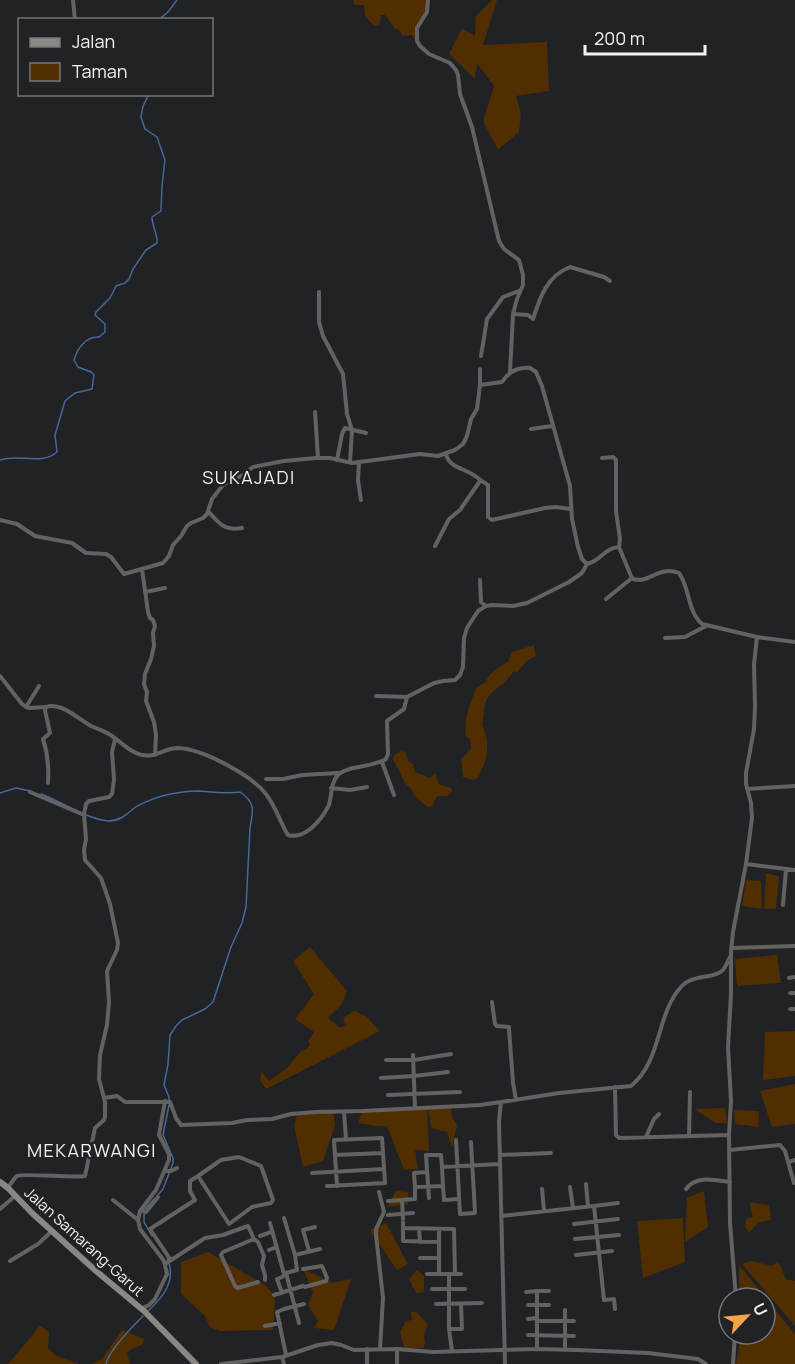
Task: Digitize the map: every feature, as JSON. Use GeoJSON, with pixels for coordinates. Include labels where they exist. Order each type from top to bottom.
{"type":"FeatureCollection","features":[{"type":"Feature","properties":{"kind":"main road","name":"Jalan Samarang-Garut"},"geometry":{"type":"LineString","coordinates":[[0,1182],[96,1271],[152,1319],[196,1364]]}},
{"type":"Feature","properties":{"kind":"street"},"geometry":{"type":"LineString","coordinates":[[73,0],[75,18]]}},
{"type":"Feature","properties":{"kind":"street"},"geometry":{"type":"LineString","coordinates":[[428,0],[427,12],[417,28],[417,41],[423,50],[450,63],[456,70],[460,94],[472,127],[500,240],[504,249],[517,257],[520,262],[523,282],[513,314],[510,373]]}},
{"type":"Feature","properties":{"kind":"street"},"geometry":{"type":"LineString","coordinates":[[513,314],[528,315],[533,319],[542,291],[554,276],[570,267],[610,281]]}},
{"type":"Feature","properties":{"kind":"street"},"geometry":{"type":"LineString","coordinates":[[481,357],[488,318],[503,297],[520,291]]}},
{"type":"Feature","properties":{"kind":"street"},"geometry":{"type":"LineString","coordinates":[[319,292],[321,330],[343,374],[347,414],[352,430],[350,462]]}},
{"type":"Feature","properties":{"kind":"street"},"geometry":{"type":"LineString","coordinates":[[480,385],[502,382],[510,373],[520,368],[534,370],[542,386],[570,486],[571,509],[578,547],[582,559],[587,564]]}},
{"type":"Feature","properties":{"kind":"street"},"geometry":{"type":"LineString","coordinates":[[0,520],[17,524],[37,536],[72,543],[86,553],[106,554],[124,574],[163,563],[187,526],[203,518],[212,499],[223,485],[252,468],[284,461],[318,458],[359,462],[424,454],[438,456],[457,449],[466,438],[471,419],[477,409],[480,369]]}},
{"type":"Feature","properties":{"kind":"street"},"geometry":{"type":"LineString","coordinates":[[315,412],[318,458]]}},
{"type":"Feature","properties":{"kind":"street"},"geometry":{"type":"LineString","coordinates":[[531,429],[552,426]]}},
{"type":"Feature","properties":{"kind":"street"},"geometry":{"type":"LineString","coordinates":[[337,460],[343,430],[346,427],[366,433]]}},
{"type":"Feature","properties":{"kind":"street"},"geometry":{"type":"LineString","coordinates":[[446,454],[447,460],[452,464],[473,474],[488,487],[488,517],[492,520],[545,508],[571,509]]}},
{"type":"Feature","properties":{"kind":"street"},"geometry":{"type":"LineString","coordinates":[[602,458],[615,458],[616,511],[620,547],[632,578],[638,581],[663,571],[677,572],[682,577],[695,617],[702,624],[757,637],[795,642]]}},
{"type":"Feature","properties":{"kind":"street"},"geometry":{"type":"LineString","coordinates":[[359,462],[358,480],[361,500]]}},
{"type":"Feature","properties":{"kind":"street"},"geometry":{"type":"LineString","coordinates":[[435,546],[451,517],[460,510],[480,481]]}},
{"type":"Feature","properties":{"kind":"street"},"geometry":{"type":"LineString","coordinates":[[208,511],[228,529],[242,528]]}},
{"type":"Feature","properties":{"kind":"street"},"geometry":{"type":"LineString","coordinates":[[376,696],[407,697],[434,683],[455,680],[463,667],[464,638],[467,628],[478,611],[492,605],[513,606],[527,603],[569,582],[582,573],[587,564],[592,563],[610,549],[620,547]]}},
{"type":"Feature","properties":{"kind":"street"},"geometry":{"type":"LineString","coordinates":[[142,569],[148,612],[155,626],[154,646],[144,684],[147,692],[146,701],[154,722],[155,755]]}},
{"type":"Feature","properties":{"kind":"street"},"geometry":{"type":"LineString","coordinates":[[606,599],[632,578]]}},
{"type":"Feature","properties":{"kind":"street"},"geometry":{"type":"LineString","coordinates":[[480,580],[481,600],[486,606]]}},
{"type":"Feature","properties":{"kind":"street"},"geometry":{"type":"LineString","coordinates":[[145,592],[165,588]]}},
{"type":"Feature","properties":{"kind":"street"},"geometry":{"type":"LineString","coordinates":[[665,638],[685,637],[707,626]]}},
{"type":"Feature","properties":{"kind":"street"},"geometry":{"type":"LineString","coordinates":[[735,1286],[730,1223],[731,1101],[728,1047],[731,994],[730,955],[752,818],[746,771],[754,729],[754,664],[757,637]]}},
{"type":"Feature","properties":{"kind":"street"},"geometry":{"type":"LineString","coordinates":[[0,676],[26,707],[52,706],[63,709],[142,755],[155,755],[173,748],[182,748],[203,754],[240,772],[261,788],[275,808],[288,835],[300,835],[308,831],[323,814],[329,805],[331,788],[339,773]]}},
{"type":"Feature","properties":{"kind":"street"},"geometry":{"type":"LineString","coordinates":[[26,707],[39,686]]}},
{"type":"Feature","properties":{"kind":"street"},"geometry":{"type":"LineString","coordinates":[[266,780],[339,773],[382,762],[388,754],[387,721],[404,709],[407,697]]}},
{"type":"Feature","properties":{"kind":"street"},"geometry":{"type":"LineString","coordinates":[[46,707],[45,713],[50,733],[43,740],[49,767],[48,783]]}},
{"type":"Feature","properties":{"kind":"street"},"geometry":{"type":"LineString","coordinates":[[8,1188],[21,1174],[85,1176],[94,1128],[105,1117],[104,1098],[99,1078],[109,1002],[107,971],[117,950],[117,943],[110,904],[101,878],[85,860],[84,850],[86,804],[112,794],[114,780],[112,752],[115,738]]}},
{"type":"Feature","properties":{"kind":"street"},"geometry":{"type":"LineString","coordinates":[[382,762],[394,795]]}},
{"type":"Feature","properties":{"kind":"street"},"geometry":{"type":"LineString","coordinates":[[747,789],[795,786]]}},
{"type":"Feature","properties":{"kind":"street"},"geometry":{"type":"LineString","coordinates":[[331,788],[350,790],[367,787]]}},
{"type":"Feature","properties":{"kind":"street"},"geometry":{"type":"LineString","coordinates":[[30,792],[85,813]]}},
{"type":"Feature","properties":{"kind":"street"},"geometry":{"type":"LineString","coordinates":[[746,864],[795,870]]}},
{"type":"Feature","properties":{"kind":"street"},"geometry":{"type":"LineString","coordinates":[[783,905],[786,869]]}},
{"type":"Feature","properties":{"kind":"street"},"geometry":{"type":"LineString","coordinates":[[731,948],[795,946]]}},
{"type":"Feature","properties":{"kind":"street"},"geometry":{"type":"LineString","coordinates":[[167,1102],[181,1125],[232,1123],[272,1119],[291,1114],[501,1102],[559,1093],[631,1086],[648,1064],[666,1012],[681,987],[690,980],[719,973],[725,967],[730,955]]}},
{"type":"Feature","properties":{"kind":"street"},"geometry":{"type":"LineString","coordinates":[[789,978],[795,977]]}},
{"type":"Feature","properties":{"kind":"street"},"geometry":{"type":"LineString","coordinates":[[492,1002],[495,1024],[509,1029],[516,1100]]}},
{"type":"Feature","properties":{"kind":"street"},"geometry":{"type":"LineString","coordinates":[[386,1060],[451,1054]]}},
{"type":"Feature","properties":{"kind":"street"},"geometry":{"type":"LineString","coordinates":[[414,1057],[416,1108]]}},
{"type":"Feature","properties":{"kind":"street"},"geometry":{"type":"LineString","coordinates":[[381,1078],[448,1072]]}},
{"type":"Feature","properties":{"kind":"street"},"geometry":{"type":"LineString","coordinates":[[615,1088],[617,1137],[621,1139],[729,1135]]}},
{"type":"Feature","properties":{"kind":"street"},"geometry":{"type":"LineString","coordinates":[[388,1095],[460,1092]]}},
{"type":"Feature","properties":{"kind":"street"},"geometry":{"type":"LineString","coordinates":[[689,1136],[690,1092]]}},
{"type":"Feature","properties":{"kind":"street"},"geometry":{"type":"LineString","coordinates":[[104,1098],[117,1096],[125,1102],[167,1102]]}},
{"type":"Feature","properties":{"kind":"street"},"geometry":{"type":"LineString","coordinates":[[138,1220],[168,1171],[170,1158],[159,1136],[167,1102]]}},
{"type":"Feature","properties":{"kind":"street"},"geometry":{"type":"LineString","coordinates":[[501,1102],[499,1121],[504,1364]]}},
{"type":"Feature","properties":{"kind":"street"},"geometry":{"type":"LineString","coordinates":[[344,1112],[345,1140]]}},
{"type":"Feature","properties":{"kind":"street"},"geometry":{"type":"LineString","coordinates":[[646,1137],[654,1119],[659,1114]]}},
{"type":"Feature","properties":{"kind":"street"},"geometry":{"type":"LineString","coordinates":[[327,1186],[337,1186],[385,1183],[382,1138],[334,1140],[337,1186]]}},
{"type":"Feature","properties":{"kind":"street"},"geometry":{"type":"LineString","coordinates":[[456,1140],[460,1214],[475,1213],[471,1142]]}},
{"type":"Feature","properties":{"kind":"street"},"geometry":{"type":"LineString","coordinates":[[730,1150],[780,1145],[785,1151],[794,1183]]}},
{"type":"Feature","properties":{"kind":"street"},"geometry":{"type":"LineString","coordinates":[[335,1155],[383,1153]]}},
{"type":"Feature","properties":{"kind":"street"},"geometry":{"type":"LineString","coordinates":[[500,1155],[551,1153]]}},
{"type":"Feature","properties":{"kind":"street"},"geometry":{"type":"LineString","coordinates":[[429,1198],[426,1155],[441,1155],[444,1200],[459,1199]]}},
{"type":"Feature","properties":{"kind":"street"},"geometry":{"type":"LineString","coordinates":[[142,1310],[155,1299],[167,1274],[167,1262],[150,1229],[195,1200],[190,1191],[190,1181],[221,1160],[239,1157],[261,1166],[273,1200],[271,1203],[252,1207],[229,1224]]}},
{"type":"Feature","properties":{"kind":"street"},"geometry":{"type":"LineString","coordinates":[[789,1162],[795,1160]]}},
{"type":"Feature","properties":{"kind":"street"},"geometry":{"type":"LineString","coordinates":[[442,1167],[500,1164]]}},
{"type":"Feature","properties":{"kind":"street"},"geometry":{"type":"LineString","coordinates":[[168,1171],[177,1168]]}},
{"type":"Feature","properties":{"kind":"street"},"geometry":{"type":"LineString","coordinates":[[312,1173],[384,1169]]}},
{"type":"Feature","properties":{"kind":"street"},"geometry":{"type":"LineString","coordinates":[[388,1201],[415,1199],[414,1173],[427,1172]]}},
{"type":"Feature","properties":{"kind":"street"},"geometry":{"type":"LineString","coordinates":[[198,1176],[232,1229]]}},
{"type":"Feature","properties":{"kind":"street"},"geometry":{"type":"LineString","coordinates":[[686,1189],[689,1184],[700,1180],[730,1182]]}},
{"type":"Feature","properties":{"kind":"street"},"geometry":{"type":"LineString","coordinates":[[586,1184],[596,1222],[604,1300],[614,1299],[615,1309]]}},
{"type":"Feature","properties":{"kind":"street"},"geometry":{"type":"LineString","coordinates":[[415,1187],[443,1186]]}},
{"type":"Feature","properties":{"kind":"street"},"geometry":{"type":"LineString","coordinates":[[570,1187],[573,1208]]}},
{"type":"Feature","properties":{"kind":"street"},"geometry":{"type":"LineString","coordinates":[[542,1189],[544,1211]]}},
{"type":"Feature","properties":{"kind":"street"},"geometry":{"type":"LineString","coordinates":[[379,1192],[384,1212],[376,1229],[383,1298],[380,1349]]}},
{"type":"Feature","properties":{"kind":"street"},"geometry":{"type":"LineString","coordinates":[[0,1209],[15,1196]]}},
{"type":"Feature","properties":{"kind":"street"},"geometry":{"type":"LineString","coordinates":[[143,1211],[158,1197]]}},
{"type":"Feature","properties":{"kind":"street"},"geometry":{"type":"LineString","coordinates":[[113,1200],[138,1220],[140,1229],[167,1262]]}},
{"type":"Feature","properties":{"kind":"street"},"geometry":{"type":"LineString","coordinates":[[402,1200],[403,1241],[439,1242]]}},
{"type":"Feature","properties":{"kind":"street"},"geometry":{"type":"LineString","coordinates":[[501,1216],[618,1203]]}},
{"type":"Feature","properties":{"kind":"street"},"geometry":{"type":"LineString","coordinates":[[388,1215],[403,1218],[413,1214]]}},
{"type":"Feature","properties":{"kind":"street"},"geometry":{"type":"LineString","coordinates":[[284,1218],[294,1256],[300,1269]]}},
{"type":"Feature","properties":{"kind":"street"},"geometry":{"type":"LineString","coordinates":[[574,1224],[618,1220]]}},
{"type":"Feature","properties":{"kind":"street"},"geometry":{"type":"LineString","coordinates":[[270,1223],[296,1306],[299,1323]]}},
{"type":"Feature","properties":{"kind":"street"},"geometry":{"type":"LineString","coordinates":[[167,1262],[205,1238],[223,1235],[250,1225],[254,1239],[258,1242],[264,1256],[262,1265],[265,1280]]}},
{"type":"Feature","properties":{"kind":"street"},"geometry":{"type":"LineString","coordinates":[[309,1251],[303,1230],[315,1227]]}},
{"type":"Feature","properties":{"kind":"street"},"geometry":{"type":"LineString","coordinates":[[403,1228],[454,1229],[455,1274]]}},
{"type":"Feature","properties":{"kind":"street"},"geometry":{"type":"LineString","coordinates":[[420,1229],[420,1242]]}},
{"type":"Feature","properties":{"kind":"street"},"geometry":{"type":"LineString","coordinates":[[438,1229],[439,1274]]}},
{"type":"Feature","properties":{"kind":"street"},"geometry":{"type":"LineString","coordinates":[[10,1261],[38,1244],[52,1231]]}},
{"type":"Feature","properties":{"kind":"street"},"geometry":{"type":"LineString","coordinates":[[260,1236],[271,1232]]}},
{"type":"Feature","properties":{"kind":"street"},"geometry":{"type":"LineString","coordinates":[[575,1239],[618,1235]]}},
{"type":"Feature","properties":{"kind":"street"},"geometry":{"type":"LineString","coordinates":[[254,1239],[223,1252],[221,1255],[235,1286],[238,1288],[258,1282]]}},
{"type":"Feature","properties":{"kind":"street"},"geometry":{"type":"LineString","coordinates":[[269,1250],[276,1248]]}},
{"type":"Feature","properties":{"kind":"street"},"geometry":{"type":"LineString","coordinates":[[294,1256],[320,1249]]}},
{"type":"Feature","properties":{"kind":"street"},"geometry":{"type":"LineString","coordinates":[[576,1255],[612,1251]]}},
{"type":"Feature","properties":{"kind":"street"},"geometry":{"type":"LineString","coordinates":[[420,1258],[439,1258]]}},
{"type":"Feature","properties":{"kind":"street"},"geometry":{"type":"LineString","coordinates":[[274,1295],[282,1293],[303,1286],[326,1281],[322,1266],[300,1269],[277,1279],[282,1293]]}},
{"type":"Feature","properties":{"kind":"street"},"geometry":{"type":"LineString","coordinates":[[428,1274],[461,1274]]}},
{"type":"Feature","properties":{"kind":"street"},"geometry":{"type":"LineString","coordinates":[[449,1274],[449,1329],[452,1351]]}},
{"type":"Feature","properties":{"kind":"street"},"geometry":{"type":"LineString","coordinates":[[432,1289],[465,1289]]}},
{"type":"Feature","properties":{"kind":"street"},"geometry":{"type":"LineString","coordinates":[[526,1292],[549,1290]]}},
{"type":"Feature","properties":{"kind":"street"},"geometry":{"type":"LineString","coordinates":[[537,1291],[537,1349]]}},
{"type":"Feature","properties":{"kind":"street"},"geometry":{"type":"LineString","coordinates":[[284,1364],[277,1312],[304,1304]]}},
{"type":"Feature","properties":{"kind":"street"},"geometry":{"type":"LineString","coordinates":[[436,1304],[482,1304]]}},
{"type":"Feature","properties":{"kind":"street"},"geometry":{"type":"LineString","coordinates":[[449,1329],[462,1329],[462,1304]]}},
{"type":"Feature","properties":{"kind":"street"},"geometry":{"type":"LineString","coordinates":[[528,1305],[549,1305]]}},
{"type":"Feature","properties":{"kind":"street"},"geometry":{"type":"LineString","coordinates":[[565,1310],[565,1350]]}},
{"type":"Feature","properties":{"kind":"street"},"geometry":{"type":"LineString","coordinates":[[528,1318],[574,1321]]}},
{"type":"Feature","properties":{"kind":"street"},"geometry":{"type":"LineString","coordinates":[[265,1326],[280,1323]]}},
{"type":"Feature","properties":{"kind":"street"},"geometry":{"type":"LineString","coordinates":[[528,1335],[574,1336]]}},
{"type":"Feature","properties":{"kind":"street"},"geometry":{"type":"LineString","coordinates":[[221,1364],[284,1356],[332,1343],[354,1350],[397,1349],[433,1352],[537,1349],[648,1353],[698,1359],[706,1364]]}},
{"type":"Feature","properties":{"kind":"street"},"geometry":{"type":"LineString","coordinates":[[733,1364],[734,1346]]}},
{"type":"Feature","properties":{"kind":"street"},"geometry":{"type":"LineString","coordinates":[[367,1349],[367,1364]]}},
{"type":"Feature","properties":{"kind":"street"},"geometry":{"type":"LineString","coordinates":[[397,1349],[397,1364]]}},
{"type":"Feature","properties":{"kind":"green space"},"geometry":{"type":"Polygon","coordinates":[[[353,0],[426,0],[426,9],[415,40],[412,35],[403,36],[385,15],[381,15],[380,24],[374,26],[365,16],[364,5],[355,5],[353,0]]]}},
{"type":"Feature","properties":{"kind":"green space"},"geometry":{"type":"Polygon","coordinates":[[[492,0],[497,0],[483,45],[547,42],[549,91],[516,96],[521,114],[519,132],[498,150],[483,121],[494,86],[477,63],[475,79],[449,54],[462,28],[475,36],[476,16],[492,0]]]}},
{"type":"Feature","properties":{"kind":"green space"},"geometry":{"type":"Polygon","coordinates":[[[534,645],[536,656],[528,660],[517,672],[514,671],[491,693],[487,700],[482,723],[487,740],[486,759],[478,778],[473,780],[463,777],[461,759],[471,749],[470,739],[466,737],[465,731],[466,719],[476,688],[486,682],[495,670],[508,662],[512,652],[534,645]]]}},
{"type":"Feature","properties":{"kind":"green space"},"geometry":{"type":"Polygon","coordinates":[[[402,751],[413,764],[415,772],[430,778],[435,773],[439,784],[451,788],[452,791],[448,796],[437,796],[432,806],[427,807],[414,795],[393,759],[394,755],[402,751]]]}},
{"type":"Feature","properties":{"kind":"green space"},"geometry":{"type":"Polygon","coordinates":[[[766,873],[779,876],[776,909],[764,909],[766,873]]]}},
{"type":"Feature","properties":{"kind":"green space"},"geometry":{"type":"Polygon","coordinates":[[[746,880],[761,881],[762,909],[742,906],[746,880]]]}},
{"type":"Feature","properties":{"kind":"green space"},"geometry":{"type":"Polygon","coordinates":[[[310,947],[347,991],[341,1005],[328,1018],[339,1027],[346,1026],[343,1018],[354,1011],[366,1016],[380,1031],[266,1089],[260,1080],[261,1071],[269,1081],[287,1068],[302,1050],[306,1050],[310,1045],[308,1041],[314,1032],[295,1019],[314,994],[293,961],[310,947]]]}},
{"type":"Feature","properties":{"kind":"green space"},"geometry":{"type":"Polygon","coordinates":[[[777,955],[781,983],[737,986],[735,959],[777,955]]]}},
{"type":"Feature","properties":{"kind":"green space"},"geometry":{"type":"Polygon","coordinates":[[[795,1031],[795,1076],[763,1080],[765,1032],[795,1031]]]}},
{"type":"Feature","properties":{"kind":"green space"},"geometry":{"type":"Polygon","coordinates":[[[795,1084],[795,1124],[772,1127],[760,1091],[795,1084]]]}},
{"type":"Feature","properties":{"kind":"green space"},"geometry":{"type":"Polygon","coordinates":[[[427,1107],[429,1151],[415,1150],[418,1169],[404,1170],[387,1126],[358,1123],[362,1111],[427,1107]]]}},
{"type":"Feature","properties":{"kind":"green space"},"geometry":{"type":"Polygon","coordinates":[[[451,1107],[452,1117],[457,1125],[452,1148],[447,1132],[431,1128],[428,1108],[451,1107]]]}},
{"type":"Feature","properties":{"kind":"green space"},"geometry":{"type":"Polygon","coordinates":[[[725,1108],[727,1123],[716,1123],[694,1109],[725,1108]]]}},
{"type":"Feature","properties":{"kind":"green space"},"geometry":{"type":"Polygon","coordinates":[[[734,1110],[759,1111],[758,1127],[735,1124],[734,1110]]]}},
{"type":"Feature","properties":{"kind":"green space"},"geometry":{"type":"Polygon","coordinates":[[[333,1112],[335,1125],[323,1161],[303,1167],[294,1125],[297,1115],[333,1112]]]}},
{"type":"Feature","properties":{"kind":"green space"},"geometry":{"type":"Polygon","coordinates":[[[396,1191],[408,1192],[408,1204],[387,1207],[396,1191]]]}},
{"type":"Feature","properties":{"kind":"green space"},"geometry":{"type":"Polygon","coordinates":[[[704,1191],[708,1227],[685,1242],[687,1198],[704,1191]]]}},
{"type":"Feature","properties":{"kind":"green space"},"geometry":{"type":"Polygon","coordinates":[[[749,1202],[769,1205],[771,1220],[758,1223],[749,1233],[745,1227],[746,1218],[753,1217],[749,1202]]]}},
{"type":"Feature","properties":{"kind":"green space"},"geometry":{"type":"Polygon","coordinates":[[[683,1218],[685,1262],[643,1278],[637,1221],[683,1218]]]}},
{"type":"Feature","properties":{"kind":"green space"},"geometry":{"type":"Polygon","coordinates":[[[386,1223],[408,1264],[397,1270],[370,1230],[386,1223]]]}},
{"type":"Feature","properties":{"kind":"green space"},"geometry":{"type":"Polygon","coordinates":[[[208,1252],[265,1285],[275,1296],[273,1330],[220,1331],[210,1327],[205,1316],[181,1294],[181,1262],[208,1252]]]}},
{"type":"Feature","properties":{"kind":"green space"},"geometry":{"type":"Polygon","coordinates":[[[751,1261],[773,1266],[778,1261],[786,1279],[795,1281],[795,1326],[777,1305],[777,1286],[761,1286],[742,1264],[751,1261]]]}},
{"type":"Feature","properties":{"kind":"green space"},"geometry":{"type":"Polygon","coordinates":[[[739,1265],[756,1286],[739,1286],[739,1265]]]}},
{"type":"Feature","properties":{"kind":"green space"},"geometry":{"type":"Polygon","coordinates":[[[303,1269],[333,1283],[351,1279],[334,1330],[314,1328],[318,1321],[308,1305],[313,1292],[303,1269]]]}},
{"type":"Feature","properties":{"kind":"green space"},"geometry":{"type":"Polygon","coordinates":[[[417,1270],[424,1276],[424,1292],[416,1293],[409,1279],[417,1270]]]}},
{"type":"Feature","properties":{"kind":"green space"},"geometry":{"type":"Polygon","coordinates":[[[411,1312],[416,1312],[428,1324],[423,1348],[404,1347],[400,1332],[406,1321],[412,1320],[411,1312]]]}},
{"type":"Feature","properties":{"kind":"green space"},"geometry":{"type":"Polygon","coordinates":[[[777,1312],[795,1334],[795,1364],[736,1364],[739,1347],[777,1346],[777,1312]]]}},
{"type":"Feature","properties":{"kind":"green space"},"geometry":{"type":"Polygon","coordinates":[[[39,1325],[49,1332],[48,1348],[56,1356],[80,1364],[8,1364],[39,1325]]]}},
{"type":"Feature","properties":{"kind":"green space"},"geometry":{"type":"Polygon","coordinates":[[[122,1330],[144,1339],[142,1345],[127,1353],[130,1364],[92,1364],[102,1359],[122,1330]]]}},
{"type":"Feature","properties":{"kind":"waterway"},"geometry":{"type":"LineString","coordinates":[[160,18],[177,0]]}},
{"type":"Feature","properties":{"kind":"waterway"},"geometry":{"type":"LineString","coordinates":[[0,460],[7,458],[37,459],[57,452],[55,435],[65,401],[75,393],[92,389],[94,375],[78,367],[74,360],[83,344],[105,332],[105,324],[95,315],[96,312],[110,298],[116,286],[129,279],[146,250],[157,243],[152,217],[161,211],[165,160],[157,137],[145,129],[141,117],[148,96]]}},
{"type":"Feature","properties":{"kind":"waterway"},"geometry":{"type":"LineString","coordinates":[[0,793],[16,788],[30,791]]}},
{"type":"Feature","properties":{"kind":"waterway"},"geometry":{"type":"LineString","coordinates":[[41,794],[84,814],[109,821],[119,819],[151,800],[185,792],[240,792],[251,803],[246,907],[242,923],[231,947],[213,1002],[205,1009],[182,1020],[170,1035],[164,1085],[169,1100]]}},
{"type":"Feature","properties":{"kind":"waterway"},"geometry":{"type":"LineString","coordinates":[[157,1196],[163,1189],[173,1163],[163,1135],[169,1105]]}},
{"type":"Feature","properties":{"kind":"waterway"},"geometry":{"type":"LineString","coordinates":[[145,1209],[154,1199]]}},
{"type":"Feature","properties":{"kind":"waterway"},"geometry":{"type":"LineString","coordinates":[[144,1213],[144,1222],[152,1236]]}},
{"type":"Feature","properties":{"kind":"waterway"},"geometry":{"type":"LineString","coordinates":[[147,1312],[159,1300],[170,1281],[170,1266],[167,1257]]}},
{"type":"Feature","properties":{"kind":"waterway"},"geometry":{"type":"LineString","coordinates":[[106,1364],[116,1345],[143,1316]]}},
{"type":"Feature","properties":{"kind":"district","name":"SUKAJADI"},"geometry":{"type":"Point","coordinates":[249,478]}},
{"type":"Feature","properties":{"kind":"district","name":"MEKARWANGI"},"geometry":{"type":"Point","coordinates":[92,1151]}}]}
